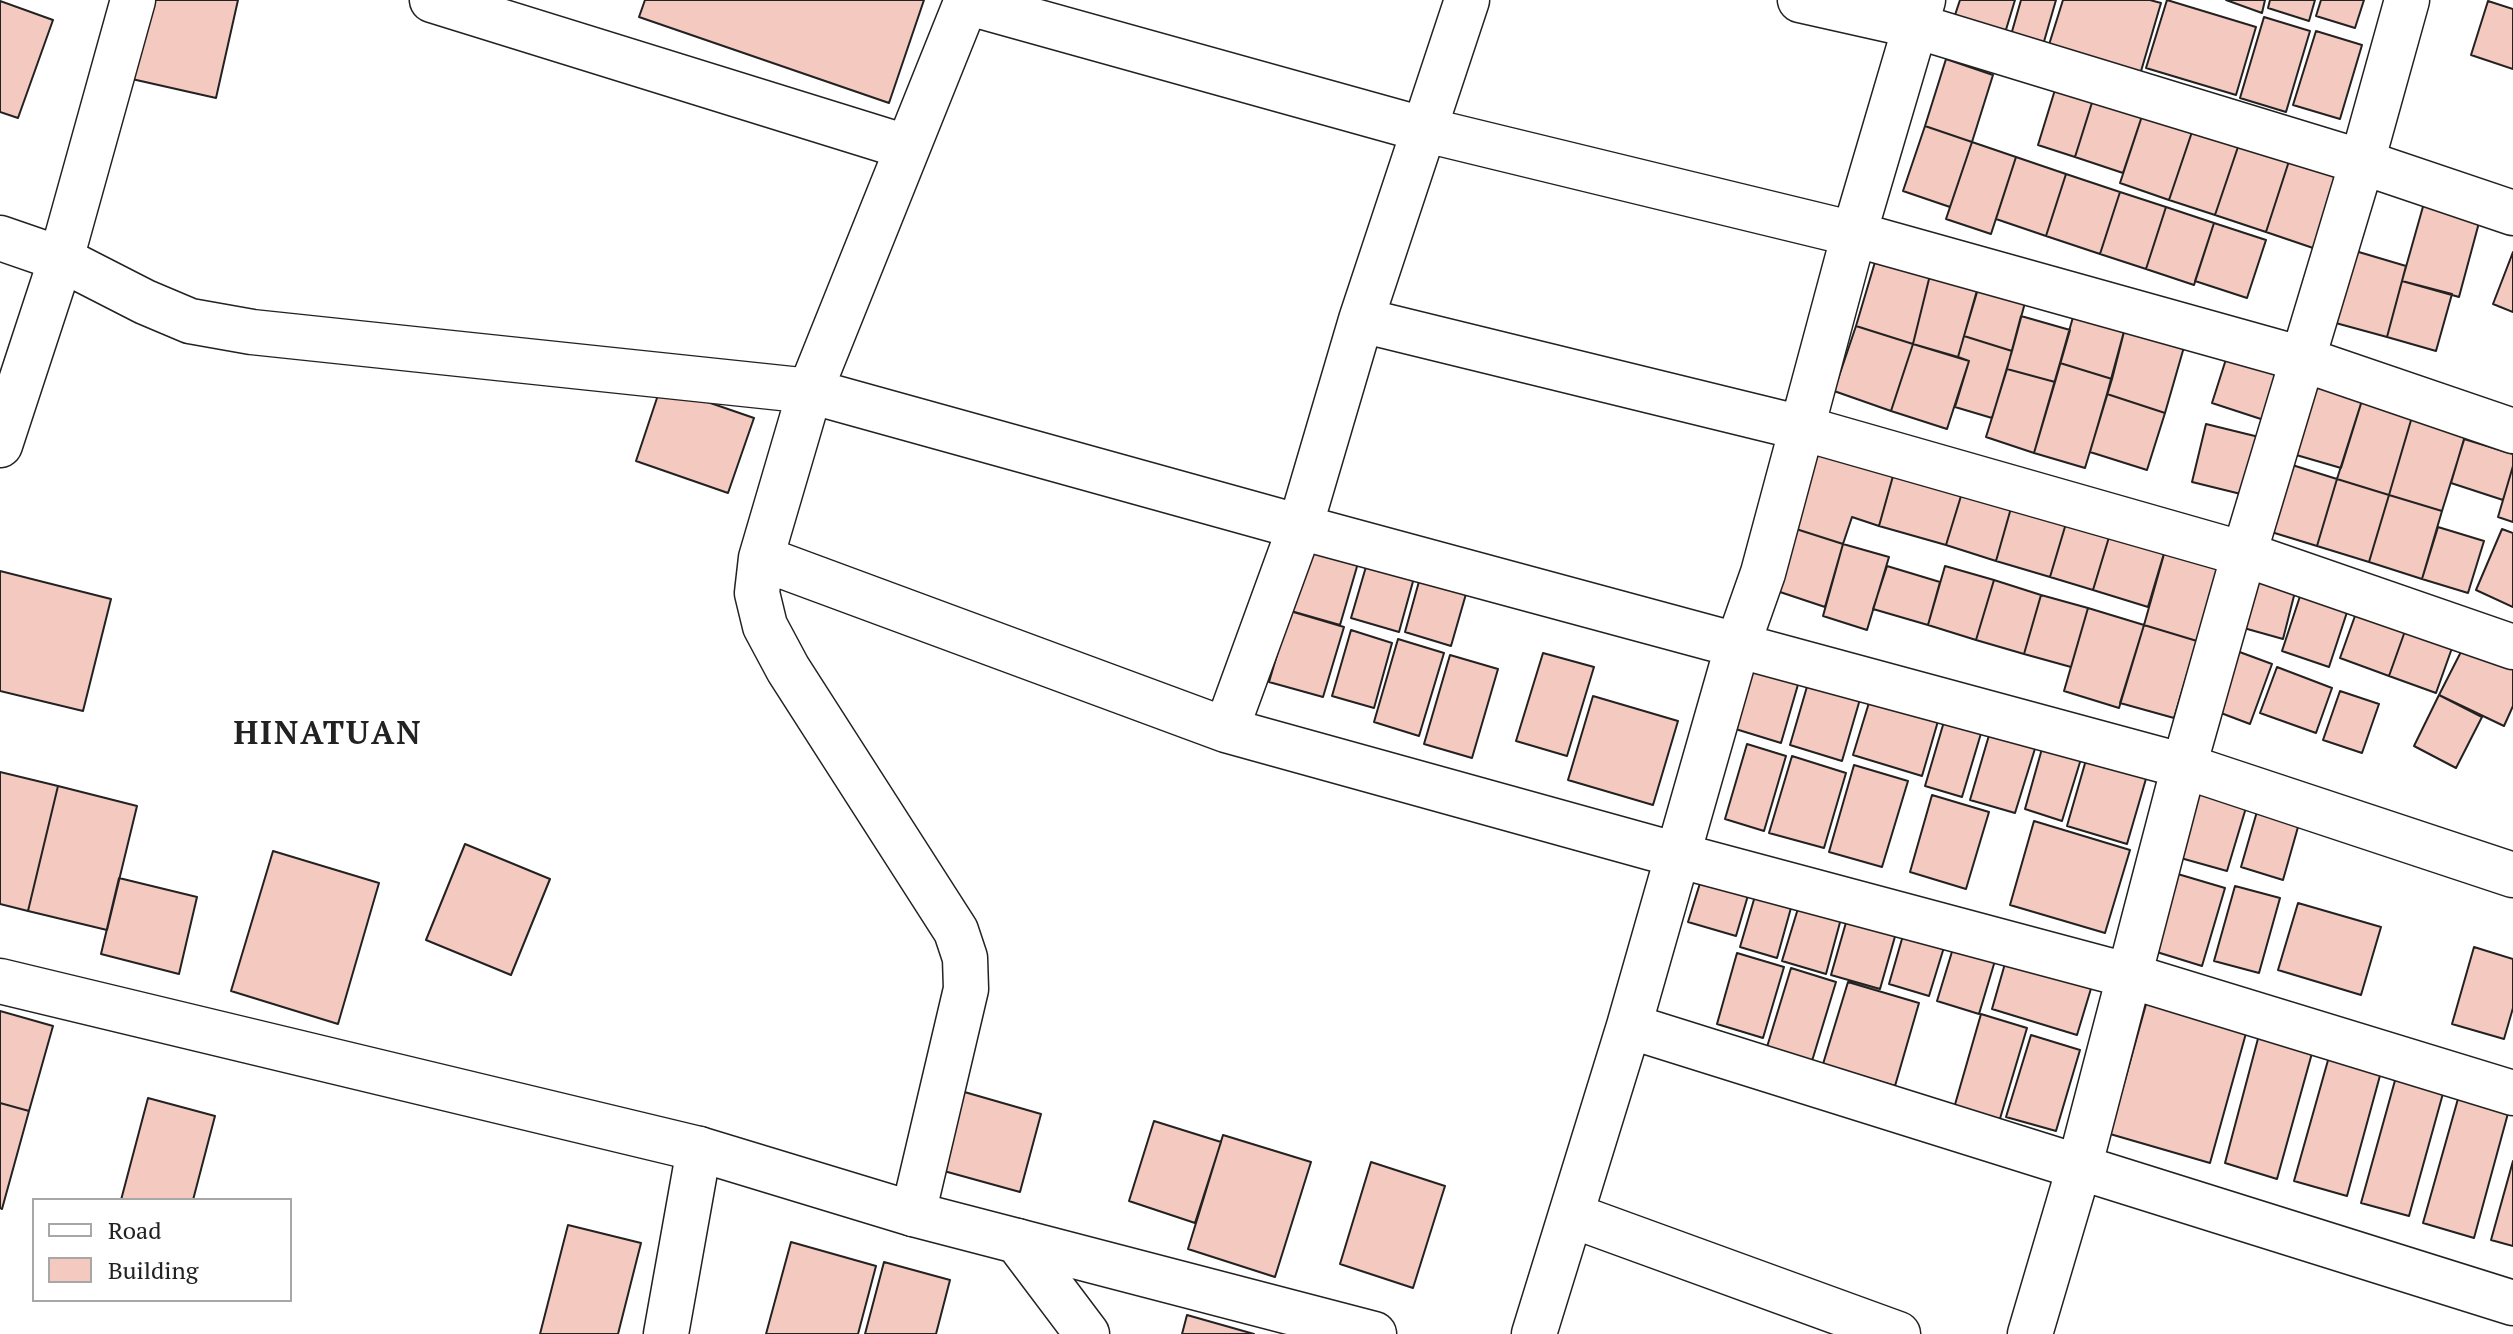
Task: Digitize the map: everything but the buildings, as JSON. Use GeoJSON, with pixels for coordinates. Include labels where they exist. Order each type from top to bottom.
{"type":"FeatureCollection","features":[{"type":"Feature","properties":{"kind":"street"},"geometry":{"type":"LineString","coordinates":[[0,445],[61,259],[133,0]]}},
{"type":"Feature","properties":{"kind":"street"},"geometry":{"type":"LineString","coordinates":[[432,0],[906,147]]}},
{"type":"Feature","properties":{"kind":"street"},"geometry":{"type":"LineString","coordinates":[[1226,730],[1300,527],[1361,320],[1467,0]]}},
{"type":"Feature","properties":{"kind":"street"},"geometry":{"type":"LineString","coordinates":[[1800,0],[1920,13],[2513,213]]}},
{"type":"Feature","properties":{"kind":"street"},"geometry":{"type":"LineString","coordinates":[[2030,1334],[2079,1168],[2184,766],[2407,0]]}},
{"type":"Feature","properties":{"kind":"street"},"geometry":{"type":"LineString","coordinates":[[913,1214],[962,1010],[966,989],[965,958],[956,931],[788,669],[765,626],[757,593],[761,558],[810,391],[966,1],[1422,129],[1854,234],[2302,359],[2513,431]]}},
{"type":"Feature","properties":{"kind":"street"},"geometry":{"type":"LineString","coordinates":[[1534,1334],[1629,1026],[1738,644],[1763,573],[1854,234],[1920,13]]}},
{"type":"Feature","properties":{"kind":"street"},"geometry":{"type":"LineString","coordinates":[[0,238],[61,259],[190,321],[252,332],[810,391],[2184,766],[2513,875]]}},
{"type":"Feature","properties":{"kind":"street"},"geometry":{"type":"LineString","coordinates":[[1361,320],[1802,428],[2244,554],[2513,647]]}},
{"type":"Feature","properties":{"kind":"street"},"geometry":{"type":"LineString","coordinates":[[761,558],[1226,730],[2130,976],[2513,1093]]}},
{"type":"Feature","properties":{"kind":"street"},"geometry":{"type":"LineString","coordinates":[[0,981],[699,1149],[913,1214],[1374,1334]]}},
{"type":"Feature","properties":{"kind":"street"},"geometry":{"type":"LineString","coordinates":[[1629,1026],[2513,1303]]}},
{"type":"Feature","properties":{"kind":"street"},"geometry":{"type":"LineString","coordinates":[[666,1334],[699,1149]]}},
{"type":"Feature","properties":{"kind":"street"},"geometry":{"type":"LineString","coordinates":[[1571,1215],[1898,1334]]}},
{"type":"Feature","properties":{"kind":"street"},"geometry":{"type":"LineString","coordinates":[[1017,1241],[1087,1334]]}},
{"type":"Feature","properties":{"kind":"district","name":"HINATUAN"},"geometry":{"type":"Point","coordinates":[328,735]}}]}
